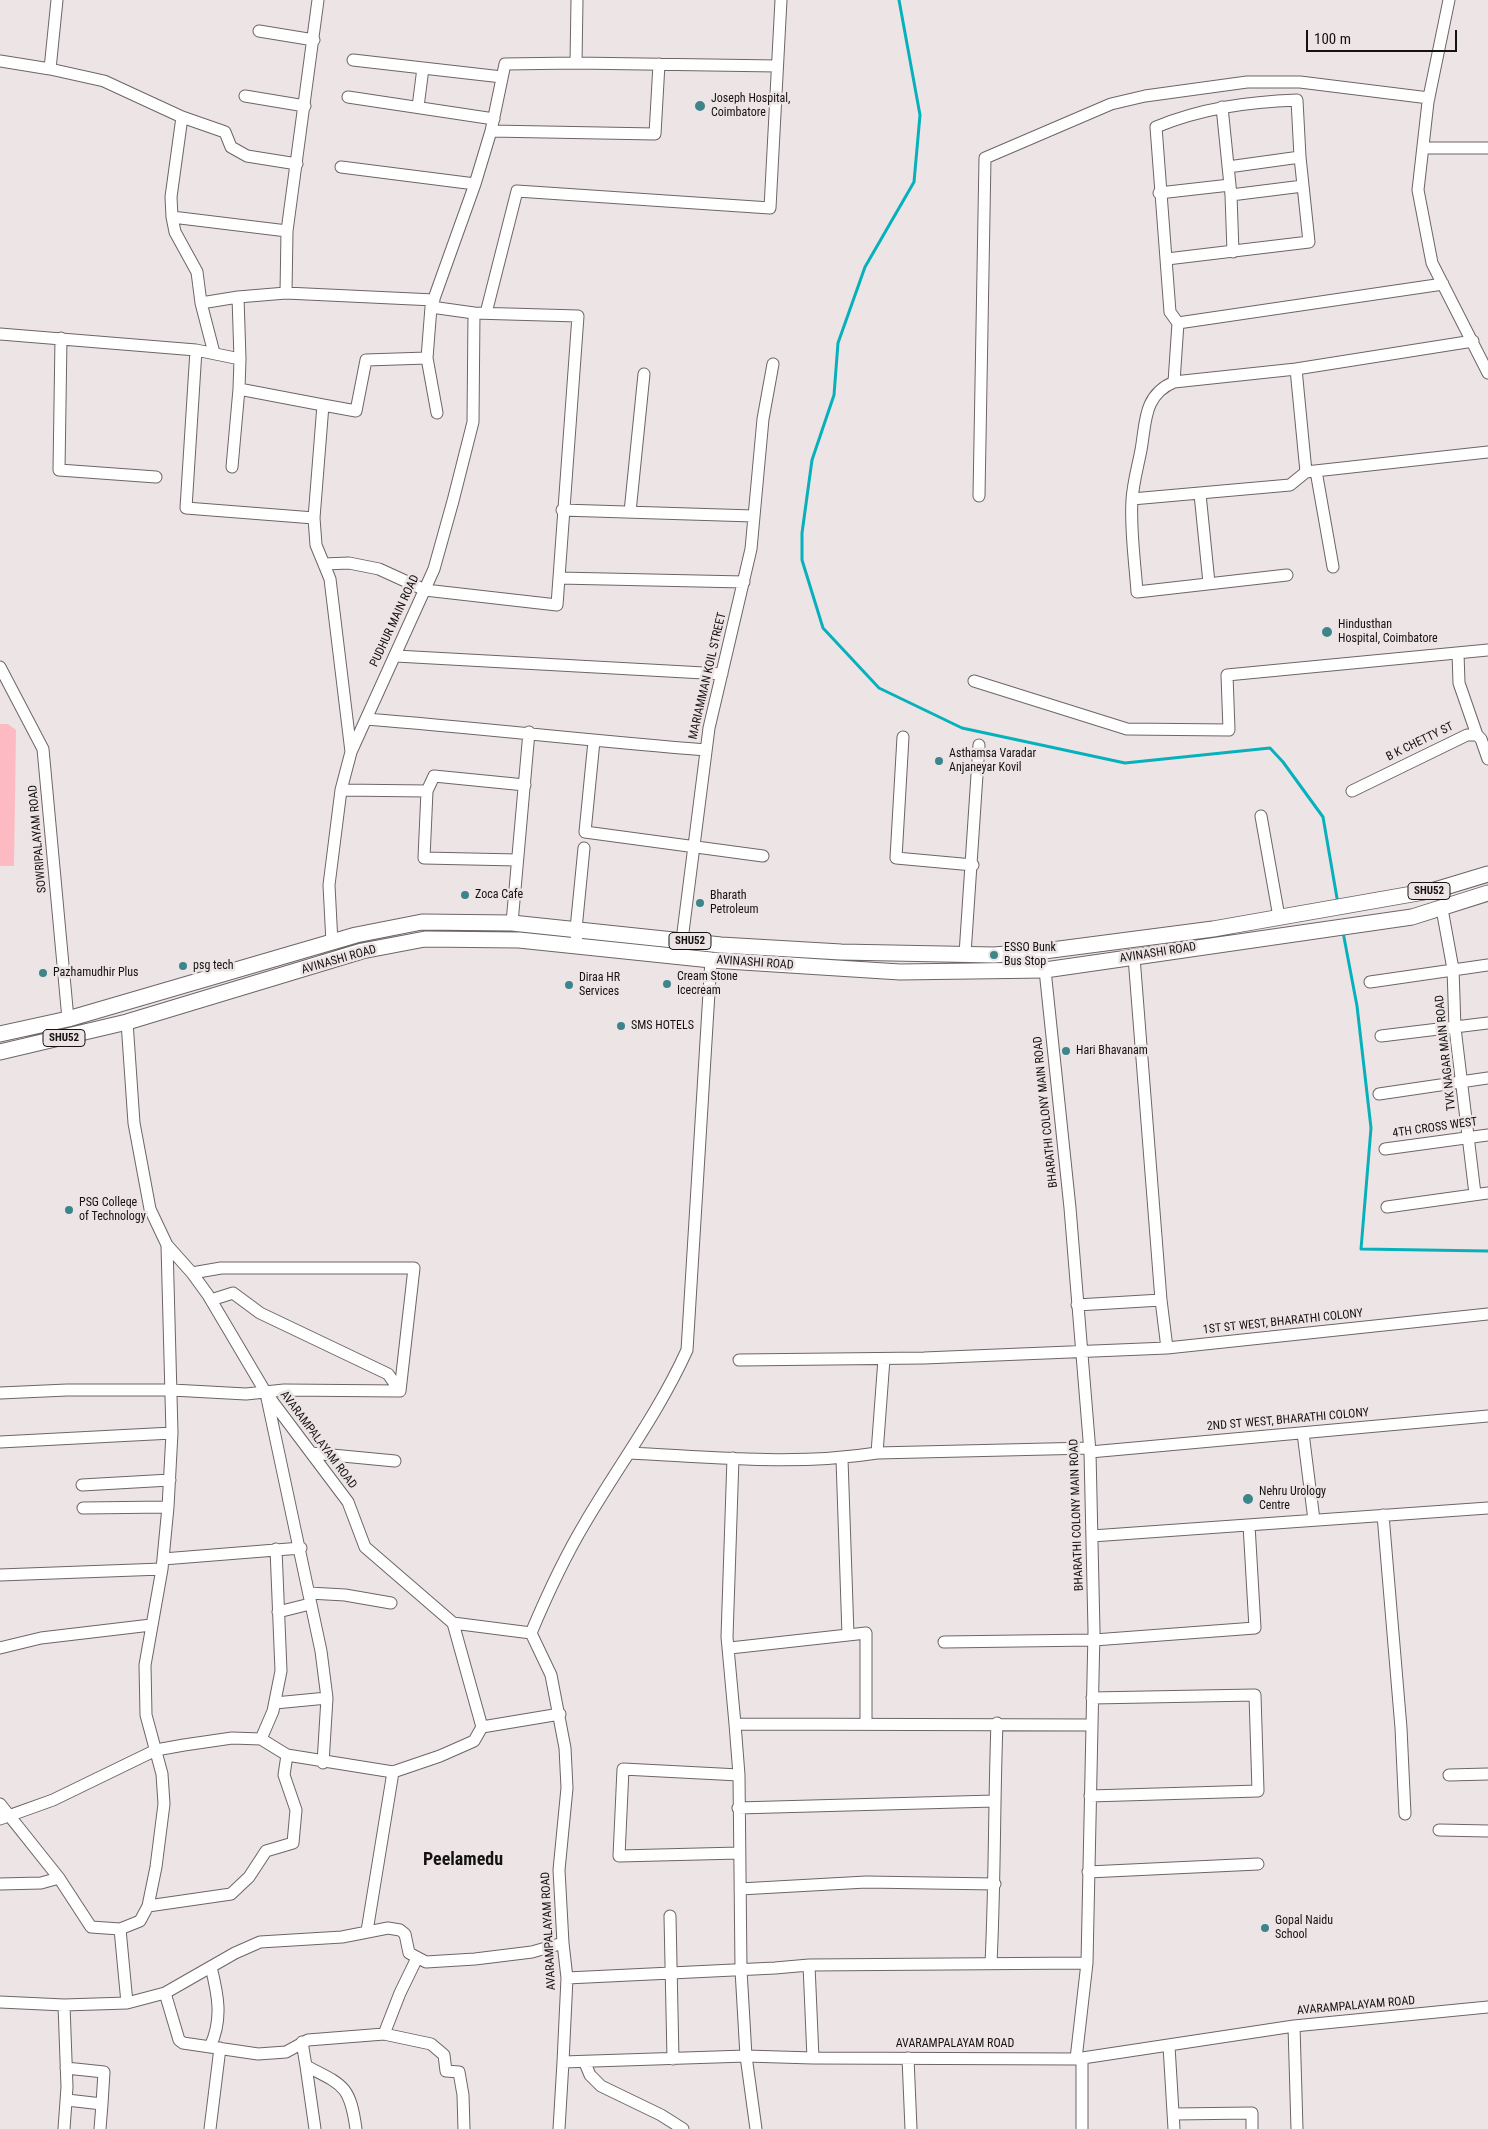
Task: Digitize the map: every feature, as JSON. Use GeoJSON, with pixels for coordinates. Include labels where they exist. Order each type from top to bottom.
{"type":"FeatureCollection","features":[{"type":"Feature","properties":{"kind":"main road","name":"AVINASHI ROAD"},"geometry":{"type":"LineString","coordinates":[[68,1019],[356,935],[422,922],[512,923],[682,940],[841,952],[965,954],[1044,951],[1213,929],[1324,910],[1434,890],[1488,874]]}},
{"type":"Feature","properties":{"kind":"main road","name":"AVINASHI ROAD"},"geometry":{"type":"LineString","coordinates":[[0,1052],[127,1022],[362,951],[425,939],[537,942],[711,960],[900,972],[1045,970],[1412,916],[1442,909],[1488,893]]}},
{"type":"Feature","properties":{"kind":"main road"},"geometry":{"type":"LineString","coordinates":[[537,925],[537,942]]}},
{"type":"Feature","properties":{"kind":"main road","name":"SHU52"},"geometry":{"type":"LineString","coordinates":[[0,1034],[68,1019]]}},
{"type":"Feature","properties":{"kind":"street"},"geometry":{"type":"LineString","coordinates":[[50,69],[57,0]]}},
{"type":"Feature","properties":{"kind":"street"},"geometry":{"type":"LineString","coordinates":[[286,293],[287,231],[318,0]]}},
{"type":"Feature","properties":{"kind":"street"},"geometry":{"type":"LineString","coordinates":[[576,63],[577,0]]}},
{"type":"Feature","properties":{"kind":"street"},"geometry":{"type":"LineString","coordinates":[[437,413],[427,358],[433,304],[476,184],[494,119],[505,64],[576,63],[777,66],[780,0]]}},
{"type":"Feature","properties":{"kind":"street"},"geometry":{"type":"LineString","coordinates":[[1448,0],[1429,98],[1418,190],[1432,263],[1488,373]]}},
{"type":"Feature","properties":{"kind":"street"},"geometry":{"type":"LineString","coordinates":[[259,31],[314,40]]}},
{"type":"Feature","properties":{"kind":"street"},"geometry":{"type":"LineString","coordinates":[[353,60],[502,77]]}},
{"type":"Feature","properties":{"kind":"street"},"geometry":{"type":"LineString","coordinates":[[0,61],[50,69],[104,81],[182,117],[224,132],[232,147],[247,156],[297,164]]}},
{"type":"Feature","properties":{"kind":"street"},"geometry":{"type":"LineString","coordinates":[[491,131],[655,134],[659,64]]}},
{"type":"Feature","properties":{"kind":"street","name":"PUDHUR MAIN ROAD"},"geometry":{"type":"LineString","coordinates":[[332,942],[329,885],[341,790],[351,752],[434,570],[473,422],[480,314],[516,192],[770,208],[777,66]]}},
{"type":"Feature","properties":{"kind":"street"},"geometry":{"type":"LineString","coordinates":[[418,107],[423,68]]}},
{"type":"Feature","properties":{"kind":"street"},"geometry":{"type":"LineString","coordinates":[[979,496],[985,158],[1111,104],[1170,92],[1247,82],[1300,82],[1429,98]]}},
{"type":"Feature","properties":{"kind":"street"},"geometry":{"type":"LineString","coordinates":[[245,96],[305,106]]}},
{"type":"Feature","properties":{"kind":"street"},"geometry":{"type":"LineString","coordinates":[[348,97],[494,119]]}},
{"type":"Feature","properties":{"kind":"street"},"geometry":{"type":"LineString","coordinates":[[1167,259],[1309,242],[1300,157],[1297,100],[1257,101],[1222,107],[1183,116],[1156,127],[1159,194],[1167,259],[1170,312],[1178,323],[1174,382]]}},
{"type":"Feature","properties":{"kind":"street"},"geometry":{"type":"LineString","coordinates":[[1222,107],[1230,190],[1233,252]]}},
{"type":"Feature","properties":{"kind":"street"},"geometry":{"type":"LineString","coordinates":[[182,117],[171,197],[172,217],[175,232],[196,272],[201,303],[214,353]]}},
{"type":"Feature","properties":{"kind":"street"},"geometry":{"type":"LineString","coordinates":[[1423,148],[1488,148]]}},
{"type":"Feature","properties":{"kind":"street"},"geometry":{"type":"LineString","coordinates":[[1228,167],[1300,157]]}},
{"type":"Feature","properties":{"kind":"street"},"geometry":{"type":"LineString","coordinates":[[340,167],[476,184]]}},
{"type":"Feature","properties":{"kind":"street"},"geometry":{"type":"LineString","coordinates":[[1159,194],[1303,186]]}},
{"type":"Feature","properties":{"kind":"street"},"geometry":{"type":"LineString","coordinates":[[172,217],[287,231]]}},
{"type":"Feature","properties":{"kind":"street"},"geometry":{"type":"LineString","coordinates":[[1178,323],[1443,284]]}},
{"type":"Feature","properties":{"kind":"street"},"geometry":{"type":"LineString","coordinates":[[201,303],[238,297],[286,293],[433,304],[480,314],[578,316],[562,510],[557,605],[425,590],[378,569],[349,563],[324,564]]}},
{"type":"Feature","properties":{"kind":"street"},"geometry":{"type":"LineString","coordinates":[[232,467],[239,389],[238,297]]}},
{"type":"Feature","properties":{"kind":"street"},"geometry":{"type":"LineString","coordinates":[[0,334],[196,350],[240,358]]}},
{"type":"Feature","properties":{"kind":"street"},"geometry":{"type":"LineString","coordinates":[[61,338],[59,470],[156,477]]}},
{"type":"Feature","properties":{"kind":"street"},"geometry":{"type":"LineString","coordinates":[[1286,575],[1137,592],[1132,499],[1142,447],[1143,420],[1162,387],[1174,382],[1296,369],[1473,341]]}},
{"type":"Feature","properties":{"kind":"street"},"geometry":{"type":"LineString","coordinates":[[196,350],[186,508],[314,518]]}},
{"type":"Feature","properties":{"kind":"street"},"geometry":{"type":"LineString","coordinates":[[239,389],[356,411],[366,360],[427,358]]}},
{"type":"Feature","properties":{"kind":"street","name":"MARIAMMAN KOIL STREET"},"geometry":{"type":"LineString","coordinates":[[682,940],[706,750],[751,550],[763,419],[772,364]]}},
{"type":"Feature","properties":{"kind":"street"},"geometry":{"type":"LineString","coordinates":[[1296,369],[1311,472],[1332,568]]}},
{"type":"Feature","properties":{"kind":"street"},"geometry":{"type":"LineString","coordinates":[[630,512],[644,374]]}},
{"type":"Feature","properties":{"kind":"street"},"geometry":{"type":"LineString","coordinates":[[323,406],[314,518],[316,545],[330,579],[351,752]]}},
{"type":"Feature","properties":{"kind":"street"},"geometry":{"type":"LineString","coordinates":[[1132,499],[1290,485],[1311,472],[1488,452]]}},
{"type":"Feature","properties":{"kind":"street"},"geometry":{"type":"LineString","coordinates":[[1200,494],[1209,583]]}},
{"type":"Feature","properties":{"kind":"street"},"geometry":{"type":"LineString","coordinates":[[562,510],[753,516]]}},
{"type":"Feature","properties":{"kind":"street"},"geometry":{"type":"LineString","coordinates":[[559,578],[744,582]]}},
{"type":"Feature","properties":{"kind":"street"},"geometry":{"type":"LineString","coordinates":[[974,681],[1127,729],[1229,730],[1227,675],[1488,650]]}},
{"type":"Feature","properties":{"kind":"street"},"geometry":{"type":"LineString","coordinates":[[1458,653],[1459,683],[1477,735],[1481,739],[1488,759]]}},
{"type":"Feature","properties":{"kind":"street"},"geometry":{"type":"LineString","coordinates":[[396,656],[722,674]]}},
{"type":"Feature","properties":{"kind":"street","name":"SOWRIPALAYAM ROAD"},"geometry":{"type":"LineString","coordinates":[[0,667],[43,749],[68,1019]]}},
{"type":"Feature","properties":{"kind":"street"},"geometry":{"type":"LineString","coordinates":[[366,719],[529,732],[594,741],[706,750]]}},
{"type":"Feature","properties":{"kind":"street"},"geometry":{"type":"LineString","coordinates":[[512,923],[529,732]]}},
{"type":"Feature","properties":{"kind":"street","name":"B K CHETTY ST"},"geometry":{"type":"LineString","coordinates":[[1352,791],[1467,735],[1477,735]]}},
{"type":"Feature","properties":{"kind":"street"},"geometry":{"type":"LineString","coordinates":[[903,737],[896,858],[973,865]]}},
{"type":"Feature","properties":{"kind":"street"},"geometry":{"type":"LineString","coordinates":[[594,741],[585,832],[763,856]]}},
{"type":"Feature","properties":{"kind":"street"},"geometry":{"type":"LineString","coordinates":[[965,954],[973,865],[979,745]]}},
{"type":"Feature","properties":{"kind":"street"},"geometry":{"type":"LineString","coordinates":[[517,860],[424,858],[427,791],[434,776],[525,785]]}},
{"type":"Feature","properties":{"kind":"street"},"geometry":{"type":"LineString","coordinates":[[341,790],[427,791]]}},
{"type":"Feature","properties":{"kind":"street"},"geometry":{"type":"LineString","coordinates":[[1261,816],[1279,917]]}},
{"type":"Feature","properties":{"kind":"street"},"geometry":{"type":"LineString","coordinates":[[576,946],[584,848]]}},
{"type":"Feature","properties":{"kind":"street","name":"TVK NAGAR MAIN ROAD"},"geometry":{"type":"LineString","coordinates":[[1442,909],[1453,969],[1455,1028],[1475,1194]]}},
{"type":"Feature","properties":{"kind":"street"},"geometry":{"type":"LineString","coordinates":[[1134,957],[1161,1300],[1167,1348]]}},
{"type":"Feature","properties":{"kind":"street"},"geometry":{"type":"LineString","coordinates":[[6,1817],[53,1800],[156,1750],[232,1738],[262,1739],[287,1755],[323,1763],[393,1772],[440,1756],[474,1741],[482,1727],[453,1624],[531,1633],[552,1584],[584,1524],[670,1388],[687,1350],[711,960]]}},
{"type":"Feature","properties":{"kind":"street"},"geometry":{"type":"LineString","coordinates":[[1370,982],[1488,965]]}},
{"type":"Feature","properties":{"kind":"street","name":"BHARATHI COLONY MAIN ROAD"},"geometry":{"type":"LineString","coordinates":[[1045,970],[1070,1208],[1080,1350],[1090,1450],[1094,1640],[1087,1963],[1079,2059],[1082,2129]]}},
{"type":"Feature","properties":{"kind":"street","name":"AVARAMPALAYAM ROAD"},"geometry":{"type":"LineString","coordinates":[[127,1022],[134,1122],[150,1209],[167,1245],[192,1273],[211,1300],[266,1393],[348,1502],[365,1547],[453,1624]]}},
{"type":"Feature","properties":{"kind":"street"},"geometry":{"type":"LineString","coordinates":[[1381,1036],[1488,1023]]}},
{"type":"Feature","properties":{"kind":"street"},"geometry":{"type":"LineString","coordinates":[[1378,1094],[1488,1078]]}},
{"type":"Feature","properties":{"kind":"street","name":"4TH CROSS WEST"},"geometry":{"type":"LineString","coordinates":[[1385,1149],[1488,1135]]}},
{"type":"Feature","properties":{"kind":"street"},"geometry":{"type":"LineString","coordinates":[[1387,1207],[1488,1192]]}},
{"type":"Feature","properties":{"kind":"street"},"geometry":{"type":"LineString","coordinates":[[0,1804],[6,1817],[59,1878],[91,1927],[120,1929],[140,1921],[148,1906],[156,1866],[164,1804],[162,1774],[146,1715],[145,1665],[163,1564],[170,1480],[172,1390],[167,1245]]}},
{"type":"Feature","properties":{"kind":"street"},"geometry":{"type":"LineString","coordinates":[[192,1273],[221,1268],[414,1268],[400,1391]]}},
{"type":"Feature","properties":{"kind":"street"},"geometry":{"type":"LineString","coordinates":[[211,1300],[232,1293],[260,1313],[388,1374],[400,1391]]}},
{"type":"Feature","properties":{"kind":"street"},"geometry":{"type":"LineString","coordinates":[[1077,1305],[1161,1300]]}},
{"type":"Feature","properties":{"kind":"street","name":"1ST ST WEST, BHARATHI COLONY"},"geometry":{"type":"LineString","coordinates":[[739,1360],[884,1359],[1167,1348],[1488,1314]]}},
{"type":"Feature","properties":{"kind":"street"},"geometry":{"type":"LineString","coordinates":[[877,1453],[884,1359]]}},
{"type":"Feature","properties":{"kind":"street"},"geometry":{"type":"LineString","coordinates":[[0,1393],[67,1390],[172,1390],[266,1393],[284,1390],[400,1391]]}},
{"type":"Feature","properties":{"kind":"street"},"geometry":{"type":"LineString","coordinates":[[266,1393],[322,1651],[327,1698],[323,1763]]}},
{"type":"Feature","properties":{"kind":"street","name":"2ND ST WEST, BHARATHI COLONY"},"geometry":{"type":"LineString","coordinates":[[630,1453],[788,1462],[842,1459],[877,1453],[1090,1450],[1488,1416]]}},
{"type":"Feature","properties":{"kind":"street"},"geometry":{"type":"LineString","coordinates":[[0,1442],[172,1432]]}},
{"type":"Feature","properties":{"kind":"street"},"geometry":{"type":"LineString","coordinates":[[1303,1433],[1314,1520]]}},
{"type":"Feature","properties":{"kind":"street"},"geometry":{"type":"LineString","coordinates":[[311,1453],[395,1461]]}},
{"type":"Feature","properties":{"kind":"street"},"geometry":{"type":"LineString","coordinates":[[733,1458],[727,1637],[730,1648],[739,1775],[741,1970],[746,2056],[756,2129]]}},
{"type":"Feature","properties":{"kind":"street"},"geometry":{"type":"LineString","coordinates":[[842,1459],[848,1635]]}},
{"type":"Feature","properties":{"kind":"street"},"geometry":{"type":"LineString","coordinates":[[82,1485],[170,1480]]}},
{"type":"Feature","properties":{"kind":"street"},"geometry":{"type":"LineString","coordinates":[[83,1508],[168,1507]]}},
{"type":"Feature","properties":{"kind":"street"},"geometry":{"type":"LineString","coordinates":[[1092,1536],[1488,1508]]}},
{"type":"Feature","properties":{"kind":"street"},"geometry":{"type":"LineString","coordinates":[[1383,1516],[1401,1728],[1405,1814]]}},
{"type":"Feature","properties":{"kind":"street"},"geometry":{"type":"LineString","coordinates":[[944,1642],[1094,1640],[1255,1628],[1249,1525]]}},
{"type":"Feature","properties":{"kind":"street"},"geometry":{"type":"LineString","coordinates":[[0,1576],[163,1564],[276,1549],[301,1548]]}},
{"type":"Feature","properties":{"kind":"street"},"geometry":{"type":"LineString","coordinates":[[262,1739],[275,1703],[281,1671],[276,1549]]}},
{"type":"Feature","properties":{"kind":"street"},"geometry":{"type":"LineString","coordinates":[[278,1612],[309,1598],[345,1595],[391,1604]]}},
{"type":"Feature","properties":{"kind":"street"},"geometry":{"type":"LineString","coordinates":[[0,1648],[41,1638],[151,1625]]}},
{"type":"Feature","properties":{"kind":"street","name":"AVARAMPALAYAM ROAD"},"geometry":{"type":"LineString","coordinates":[[531,1633],[552,1675],[566,1748],[568,1788],[559,1870],[567,1978],[563,2062],[585,2063],[746,2056],[1079,2059],[1294,2026],[1488,2007]]}},
{"type":"Feature","properties":{"kind":"street"},"geometry":{"type":"LineString","coordinates":[[730,1648],[866,1633],[866,1723]]}},
{"type":"Feature","properties":{"kind":"street"},"geometry":{"type":"LineString","coordinates":[[1090,1796],[1258,1791],[1255,1695],[1092,1698]]}},
{"type":"Feature","properties":{"kind":"street"},"geometry":{"type":"LineString","coordinates":[[275,1703],[327,1698]]}},
{"type":"Feature","properties":{"kind":"street"},"geometry":{"type":"LineString","coordinates":[[482,1727],[560,1714]]}},
{"type":"Feature","properties":{"kind":"street"},"geometry":{"type":"LineString","coordinates":[[735,1724],[997,1723],[1092,1725]]}},
{"type":"Feature","properties":{"kind":"street"},"geometry":{"type":"LineString","coordinates":[[992,1963],[997,1723]]}},
{"type":"Feature","properties":{"kind":"street"},"geometry":{"type":"LineString","coordinates":[[148,1906],[231,1894],[249,1877],[266,1851],[293,1843],[296,1810],[284,1775],[287,1755]]}},
{"type":"Feature","properties":{"kind":"street"},"geometry":{"type":"LineString","coordinates":[[739,1775],[623,1769],[619,1856],[739,1853]]}},
{"type":"Feature","properties":{"kind":"street"},"geometry":{"type":"LineString","coordinates":[[367,1931],[393,1772]]}},
{"type":"Feature","properties":{"kind":"street"},"geometry":{"type":"LineString","coordinates":[[1449,1775],[1488,1774]]}},
{"type":"Feature","properties":{"kind":"street"},"geometry":{"type":"LineString","coordinates":[[738,1808],[994,1801]]}},
{"type":"Feature","properties":{"kind":"street"},"geometry":{"type":"LineString","coordinates":[[1439,1830],[1488,1831]]}},
{"type":"Feature","properties":{"kind":"street"},"geometry":{"type":"LineString","coordinates":[[1088,1872],[1258,1864]]}},
{"type":"Feature","properties":{"kind":"street"},"geometry":{"type":"LineString","coordinates":[[0,1884],[41,1883],[59,1878]]}},
{"type":"Feature","properties":{"kind":"street"},"geometry":{"type":"LineString","coordinates":[[740,1889],[866,1882],[995,1884]]}},
{"type":"Feature","properties":{"kind":"street"},"geometry":{"type":"LineString","coordinates":[[670,1916],[673,2059]]}},
{"type":"Feature","properties":{"kind":"street"},"geometry":{"type":"LineString","coordinates":[[0,2002],[64,2005],[127,2003],[166,1993],[235,1952],[260,1942],[342,1937],[388,1928],[400,1930],[405,1934],[409,1953],[426,1962],[475,1959],[532,1952],[563,1943]]}},
{"type":"Feature","properties":{"kind":"street"},"geometry":{"type":"LineString","coordinates":[[120,1929],[127,2003]]}},
{"type":"Feature","properties":{"kind":"street"},"geometry":{"type":"LineString","coordinates":[[384,2034],[416,1958]]}},
{"type":"Feature","properties":{"kind":"street"},"geometry":{"type":"LineString","coordinates":[[567,1978],[808,1965],[1087,1963]]}},
{"type":"Feature","properties":{"kind":"street"},"geometry":{"type":"LineString","coordinates":[[808,1965],[813,2058]]}},
{"type":"Feature","properties":{"kind":"street"},"geometry":{"type":"LineString","coordinates":[[210,2129],[219,2012],[219,1998],[211,1967]]}},
{"type":"Feature","properties":{"kind":"street"},"geometry":{"type":"LineString","coordinates":[[166,1993],[179,2040],[215,2048],[258,2054],[286,2052],[302,2042],[384,2034],[431,2044],[444,2055],[446,2071],[458,2072],[463,2095],[464,2129]]}},
{"type":"Feature","properties":{"kind":"street"},"geometry":{"type":"LineString","coordinates":[[64,2005],[67,2100],[64,2129]]}},
{"type":"Feature","properties":{"kind":"street"},"geometry":{"type":"LineString","coordinates":[[1294,2026],[1297,2129]]}},
{"type":"Feature","properties":{"kind":"street"},"geometry":{"type":"LineString","coordinates":[[302,2042],[315,2129]]}},
{"type":"Feature","properties":{"kind":"street"},"geometry":{"type":"LineString","coordinates":[[1169,2046],[1174,2129]]}},
{"type":"Feature","properties":{"kind":"street"},"geometry":{"type":"LineString","coordinates":[[908,2058],[911,2129]]}},
{"type":"Feature","properties":{"kind":"street"},"geometry":{"type":"LineString","coordinates":[[559,2129],[563,2062]]}},
{"type":"Feature","properties":{"kind":"street"},"geometry":{"type":"LineString","coordinates":[[585,2063],[590,2075],[601,2086],[661,2115],[683,2129]]}},
{"type":"Feature","properties":{"kind":"street"},"geometry":{"type":"LineString","coordinates":[[306,2066],[339,2082],[346,2090],[353,2106],[356,2129]]}},
{"type":"Feature","properties":{"kind":"street"},"geometry":{"type":"LineString","coordinates":[[66,2068],[104,2072],[100,2129]]}},
{"type":"Feature","properties":{"kind":"street"},"geometry":{"type":"LineString","coordinates":[[67,2100],[102,2104]]}},
{"type":"Feature","properties":{"kind":"street"},"geometry":{"type":"LineString","coordinates":[[1174,2114],[1252,2112],[1252,2129]]}},
{"type":"Feature","properties":{"kind":"shaded area"},"geometry":{"type":"Polygon","coordinates":[[[0,724],[8,724],[16,730],[14,866],[0,866],[0,724]]]}},
{"type":"Feature","properties":{"kind":"waterway"},"geometry":{"type":"LineString","coordinates":[[899,0],[920,115],[914,182],[865,267],[838,343],[834,395],[812,460],[802,533],[802,560],[823,628],[879,688],[962,728],[1125,763],[1270,748],[1283,762],[1323,817],[1338,904]]}},
{"type":"Feature","properties":{"kind":"waterway"},"geometry":{"type":"LineString","coordinates":[[1343,932],[1357,1006],[1371,1128],[1361,1249],[1488,1251]]}},
{"type":"Feature","properties":{"kind":"place","name":"Joseph Hospital, Coimbatore"},"geometry":{"type":"Point","coordinates":[700,106]}},
{"type":"Feature","properties":{"kind":"place","name":"Hindusthan Hospital, Coimbatore"},"geometry":{"type":"Point","coordinates":[1327,632]}},
{"type":"Feature","properties":{"kind":"place","name":"Asthamsa Varadar Anjaneyar Kovil"},"geometry":{"type":"Point","coordinates":[939,761]}},
{"type":"Feature","properties":{"kind":"place","name":"Zoca Cafe"},"geometry":{"type":"Point","coordinates":[465,895]}},
{"type":"Feature","properties":{"kind":"place","name":"Bharath Petroleum"},"geometry":{"type":"Point","coordinates":[700,903]}},
{"type":"Feature","properties":{"kind":"place","name":"ESSO Bunk Bus Stop"},"geometry":{"type":"Point","coordinates":[994,955]}},
{"type":"Feature","properties":{"kind":"place","name":"psg tech"},"geometry":{"type":"Point","coordinates":[183,966]}},
{"type":"Feature","properties":{"kind":"place","name":"Pazhamudhir Plus"},"geometry":{"type":"Point","coordinates":[43,973]}},
{"type":"Feature","properties":{"kind":"place","name":"Cream Stone Icecream"},"geometry":{"type":"Point","coordinates":[667,984]}},
{"type":"Feature","properties":{"kind":"place","name":"Diraa HR Services"},"geometry":{"type":"Point","coordinates":[569,985]}},
{"type":"Feature","properties":{"kind":"place","name":"SMS HOTELS"},"geometry":{"type":"Point","coordinates":[621,1026]}},
{"type":"Feature","properties":{"kind":"place","name":"Hari Bhavanam"},"geometry":{"type":"Point","coordinates":[1066,1051]}},
{"type":"Feature","properties":{"kind":"place","name":"PSG College of Technology"},"geometry":{"type":"Point","coordinates":[69,1210]}},
{"type":"Feature","properties":{"kind":"place","name":"Nehru Urology Centre"},"geometry":{"type":"Point","coordinates":[1248,1499]}},
{"type":"Feature","properties":{"kind":"place","name":"Gopal Naidu School"},"geometry":{"type":"Point","coordinates":[1265,1928]}},
{"type":"Feature","properties":{"kind":"district","name":"Peelamedu"},"geometry":{"type":"Point","coordinates":[463,1860]}}]}
